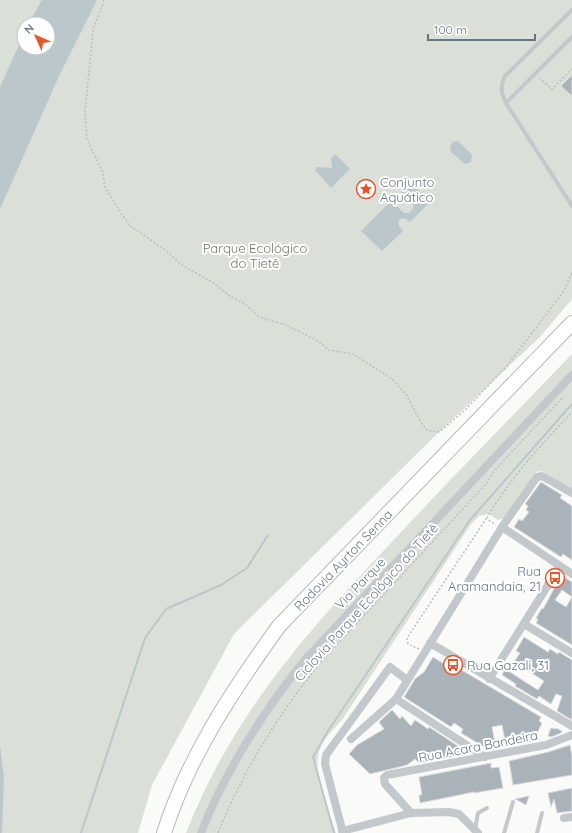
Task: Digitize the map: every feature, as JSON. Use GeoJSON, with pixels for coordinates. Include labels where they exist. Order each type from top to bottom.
{"type":"FeatureCollection","features":[{"type":"Feature","properties":{"kind":"highway","name":"Rodovia Ayrton Senna"},"geometry":{"type":"LineString","coordinates":[[164,833],[170,813],[192,762],[218,716],[248,669],[279,626],[572,323]]}},
{"type":"Feature","properties":{"kind":"street","name":"Via Parque"},"geometry":{"type":"LineString","coordinates":[[201,833],[227,774],[278,693],[303,662],[572,376]]}},
{"type":"Feature","properties":{"kind":"street"},"geometry":{"type":"LineString","coordinates":[[351,739],[396,699],[502,527],[534,480],[541,476],[572,493]]}},
{"type":"Feature","properties":{"kind":"street"},"geometry":{"type":"LineString","coordinates":[[502,527],[572,574]]}},
{"type":"Feature","properties":{"kind":"street"},"geometry":{"type":"LineString","coordinates":[[489,679],[560,566]]}},
{"type":"Feature","properties":{"kind":"street"},"geometry":{"type":"LineString","coordinates":[[524,624],[572,653]]}},
{"type":"Feature","properties":{"kind":"street"},"geometry":{"type":"LineString","coordinates":[[430,643],[489,679],[572,726]]}},
{"type":"Feature","properties":{"kind":"street"},"geometry":{"type":"LineString","coordinates":[[408,680],[390,667],[326,755],[325,764],[343,832],[356,830],[411,813],[449,812],[460,814],[477,831]]}},
{"type":"Feature","properties":{"kind":"street"},"geometry":{"type":"LineString","coordinates":[[396,699],[485,757]]}},
{"type":"Feature","properties":{"kind":"street","name":"Rua Acara Bandeira"},"geometry":{"type":"LineString","coordinates":[[411,813],[385,784],[383,780],[387,775],[546,745],[572,735]]}},
{"type":"Feature","properties":{"kind":"lane"},"geometry":{"type":"LineString","coordinates":[[572,10],[505,76],[501,85],[501,92],[506,102],[572,206]]}},
{"type":"Feature","properties":{"kind":"lane"},"geometry":{"type":"LineString","coordinates":[[506,102],[572,37]]}},
{"type":"Feature","properties":{"kind":"lane"},"geometry":{"type":"LineString","coordinates":[[504,833],[513,802]]}},
{"type":"Feature","properties":{"kind":"lane"},"geometry":{"type":"LineString","coordinates":[[477,831],[478,813],[486,808]]}},
{"type":"Feature","properties":{"kind":"lane"},"geometry":{"type":"LineString","coordinates":[[537,833],[542,813]]}},
{"type":"Feature","properties":{"kind":"path"},"geometry":{"type":"LineString","coordinates":[[104,0],[93,30],[85,113],[87,139],[103,174],[105,188],[129,224],[168,252],[183,266],[212,282],[231,297],[244,303],[259,317],[286,325],[318,341],[329,350],[353,354],[388,376],[406,394],[420,421],[427,430],[438,432],[443,429],[466,409],[506,367],[564,291],[572,272]]}},
{"type":"Feature","properties":{"kind":"path"},"geometry":{"type":"LineString","coordinates":[[535,74],[552,89],[572,69]]}},
{"type":"Feature","properties":{"kind":"path","name":"Ciclovia Parque Ecológico do Tietê"},"geometry":{"type":"LineString","coordinates":[[218,833],[253,758],[298,690],[320,663],[482,489],[493,472],[567,393]]}},
{"type":"Feature","properties":{"kind":"path"},"geometry":{"type":"LineString","coordinates":[[424,652],[408,644],[407,638],[493,507],[533,454],[572,412]]}},
{"type":"Feature","properties":{"kind":"path"},"geometry":{"type":"LineString","coordinates":[[486,519],[502,527]]}},
{"type":"Feature","properties":{"kind":"green space","name":"Parque Ecológico do Tietê"},"geometry":{"type":"Polygon","coordinates":[[[0,0],[572,0],[572,299],[540,337],[438,433],[234,634],[152,785],[138,833],[0,833],[0,0]]]}},
{"type":"Feature","properties":{"kind":"green space"},"geometry":{"type":"Polygon","coordinates":[[[572,354],[572,489],[542,471],[536,472],[504,518],[498,520],[489,514],[479,516],[471,524],[342,720],[326,738],[319,751],[318,774],[324,799],[336,833],[186,833],[204,791],[225,751],[248,714],[300,645],[358,578],[572,354]]]}},
{"type":"Feature","properties":{"kind":"shaded area"},"geometry":{"type":"Polygon","coordinates":[[[42,0],[97,0],[59,76],[0,209],[0,87],[16,52],[16,56],[56,56],[56,16],[33,16],[42,0]]]}},
{"type":"Feature","properties":{"kind":"shaded area"},"geometry":{"type":"Polygon","coordinates":[[[458,141],[472,155],[471,162],[465,164],[451,152],[450,147],[453,142],[458,141]]]}},
{"type":"Feature","properties":{"kind":"shaded area"},"geometry":{"type":"Polygon","coordinates":[[[335,154],[350,169],[331,188],[315,170],[317,167],[332,168],[331,158],[335,154]]]}},
{"type":"Feature","properties":{"kind":"shaded area"},"geometry":{"type":"Polygon","coordinates":[[[411,183],[430,202],[410,222],[402,218],[398,222],[403,231],[382,251],[361,231],[391,201],[404,213],[409,213],[413,209],[413,204],[401,192],[411,183]]]}},
{"type":"Feature","properties":{"kind":"shaded area"},"geometry":{"type":"Polygon","coordinates":[[[0,745],[4,779],[2,833],[0,833],[0,745]]]}},
{"type":"Feature","properties":{"kind":"building"},"geometry":{"type":"Polygon","coordinates":[[[572,75],[572,96],[561,86],[572,75]]]}},
{"type":"Feature","properties":{"kind":"building"},"geometry":{"type":"Polygon","coordinates":[[[541,482],[562,495],[560,498],[572,506],[572,560],[563,554],[561,557],[514,527],[519,519],[522,521],[529,512],[526,510],[528,506],[525,504],[541,482]]]}},
{"type":"Feature","properties":{"kind":"building"},"geometry":{"type":"Polygon","coordinates":[[[564,577],[572,582],[572,597],[572,645],[536,623],[538,620],[536,618],[542,608],[543,609],[560,578],[564,577]],[[562,590],[555,600],[566,607],[572,597],[562,590]]]}},
{"type":"Feature","properties":{"kind":"building"},"geometry":{"type":"Polygon","coordinates":[[[524,637],[548,652],[550,649],[558,654],[559,652],[572,660],[572,720],[557,711],[562,696],[556,694],[551,704],[539,696],[537,699],[515,686],[516,684],[502,675],[505,669],[538,690],[544,681],[514,662],[520,653],[516,651],[524,637]]]}},
{"type":"Feature","properties":{"kind":"building"},"geometry":{"type":"Polygon","coordinates":[[[433,657],[444,664],[446,661],[541,717],[539,721],[542,723],[535,738],[533,736],[530,742],[523,744],[508,736],[505,741],[502,725],[492,727],[496,749],[489,750],[461,733],[463,729],[454,723],[451,727],[404,697],[415,679],[424,672],[433,657]]]}},
{"type":"Feature","properties":{"kind":"building"},"geometry":{"type":"Polygon","coordinates":[[[392,710],[400,719],[402,716],[411,726],[415,720],[428,729],[429,727],[461,748],[461,755],[419,763],[415,759],[407,765],[370,774],[349,754],[357,745],[384,729],[379,722],[392,710]]]}},
{"type":"Feature","properties":{"kind":"building"},"geometry":{"type":"Polygon","coordinates":[[[551,728],[556,728],[562,731],[561,733],[551,737],[548,736],[551,728]]]}},
{"type":"Feature","properties":{"kind":"building"},"geometry":{"type":"Polygon","coordinates":[[[570,745],[572,756],[572,775],[513,785],[509,761],[570,745]]]}},
{"type":"Feature","properties":{"kind":"building"},"geometry":{"type":"Polygon","coordinates":[[[491,763],[491,768],[499,767],[503,788],[474,792],[420,803],[419,795],[422,795],[419,777],[491,763]]]}},
{"type":"Feature","properties":{"kind":"building"},"geometry":{"type":"Polygon","coordinates":[[[572,788],[572,811],[557,813],[554,799],[551,807],[548,793],[572,788]]]}},
{"type":"Feature","properties":{"kind":"building"},"geometry":{"type":"Polygon","coordinates":[[[529,796],[526,805],[515,799],[529,796]]]}},
{"type":"Feature","properties":{"kind":"waterway"},"geometry":{"type":"LineString","coordinates":[[334,833],[313,757],[328,731],[470,520],[572,404]]}},
{"type":"Feature","properties":{"kind":"waterway"},"geometry":{"type":"LineString","coordinates":[[81,833],[145,638],[166,609],[221,585],[247,568],[268,535]]}},
{"type":"Feature","properties":{"kind":"place","name":"Conjunto Aquático"},"geometry":{"type":"Point","coordinates":[366,189]}},
{"type":"Feature","properties":{"kind":"place","name":"Rua Aramandaia, 21"},"geometry":{"type":"Point","coordinates":[555,578]}},
{"type":"Feature","properties":{"kind":"place","name":"Rua Gazali, 31"},"geometry":{"type":"Point","coordinates":[453,665]}}]}
